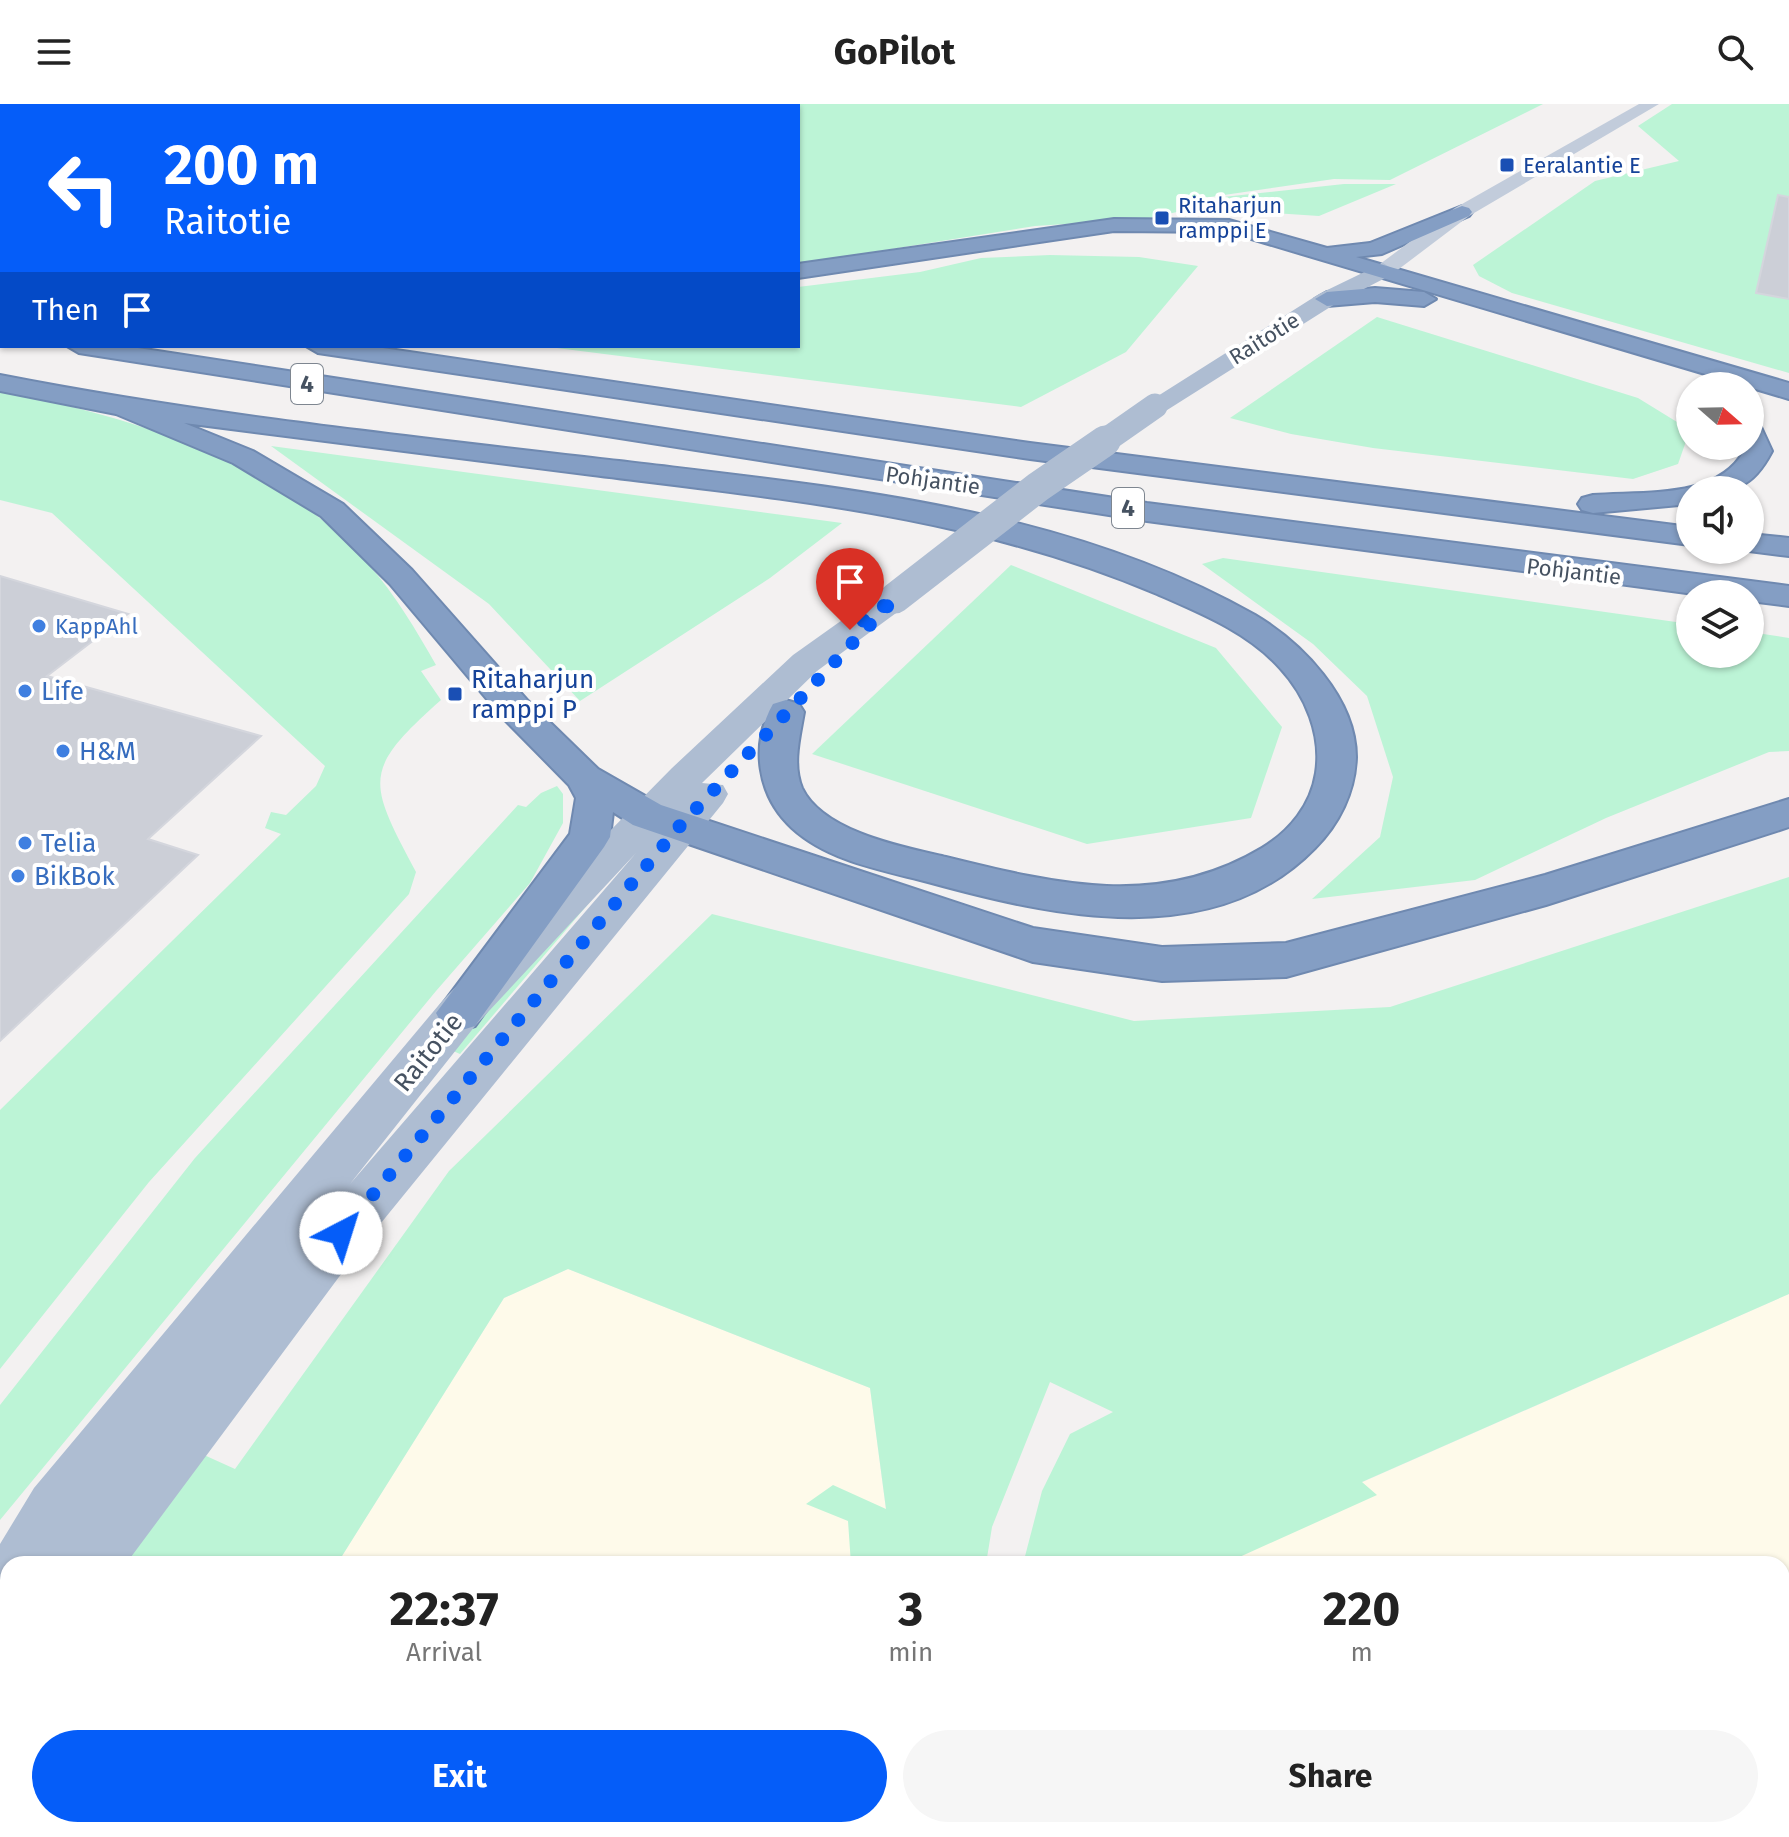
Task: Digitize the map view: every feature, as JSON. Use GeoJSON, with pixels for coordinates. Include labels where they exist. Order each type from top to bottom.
{"type":"FeatureCollection","features":[{"type":"Feature","properties":{"kind":"highway"},"geometry":{"type":"LineString","coordinates":[[1294,244],[1345,252],[1374,249],[1462,212]]}},
{"type":"Feature","properties":{"kind":"highway"},"geometry":{"type":"LineString","coordinates":[[1462,212],[1440,259],[1441,273],[1452,283],[1492,301]]}},
{"type":"Feature","properties":{"kind":"highway"},"geometry":{"type":"LineString","coordinates":[[800,271],[1127,224],[1229,226],[1789,391]]}},
{"type":"Feature","properties":{"kind":"highway"},"geometry":{"type":"LineString","coordinates":[[1327,299],[1375,295],[1483,308],[1676,375]]}},
{"type":"Feature","properties":{"kind":"highway","name":"Pohjantie"},"geometry":{"type":"LineString","coordinates":[[91,348],[468,412],[807,462],[1523,565],[1789,596]]}},
{"type":"Feature","properties":{"kind":"highway","name":"Pohjantie"},"geometry":{"type":"LineString","coordinates":[[331,348],[705,406],[1346,494],[1676,534]]}},
{"type":"Feature","properties":{"kind":"highway"},"geometry":{"type":"LineString","coordinates":[[0,383],[123,407],[814,496],[967,521],[1041,540],[1190,596],[1269,639],[1300,669],[1331,714],[1339,763],[1337,783],[1312,830],[1284,856],[1237,881],[1160,901],[1073,900],[1024,892],[863,849],[819,828],[800,813],[781,783],[778,763],[786,712]]}},
{"type":"Feature","properties":{"kind":"highway"},"geometry":{"type":"LineString","coordinates":[[123,407],[243,457],[332,510],[392,568],[515,709],[585,778],[662,821],[1033,945],[1162,964],[1286,960],[1546,890],[1789,813]]}},
{"type":"Feature","properties":{"kind":"highway"},"geometry":{"type":"LineString","coordinates":[[1742,476],[1754,460]]}},
{"type":"Feature","properties":{"kind":"highway"},"geometry":{"type":"LineString","coordinates":[[1346,494],[1596,505],[1676,496]]}},
{"type":"Feature","properties":{"kind":"highway"},"geometry":{"type":"LineString","coordinates":[[1764,544],[1789,547]]}},
{"type":"Feature","properties":{"kind":"highway"},"geometry":{"type":"LineString","coordinates":[[459,1013],[590,837],[595,798],[585,778]]}},
{"type":"Feature","properties":{"kind":"main road","name":"Raitotie"},"geometry":{"type":"LineString","coordinates":[[89,1556],[109,1535],[662,821],[805,663],[1038,487],[1155,406],[1327,299],[1383,270],[1462,212],[1651,104]]}},
{"type":"Feature","properties":{"kind":"main road","name":"Raitotie"},"geometry":{"type":"LineString","coordinates":[[28,1556],[55,1509],[459,1013],[662,821],[786,712],[895,598]]}},
{"type":"Feature","properties":{"kind":"shaded area"},"geometry":{"type":"Polygon","coordinates":[[[568,1269],[870,1388],[892,1556],[342,1556],[504,1298],[568,1269]]]}},
{"type":"Feature","properties":{"kind":"shaded area"},"geometry":{"type":"Polygon","coordinates":[[[1789,1294],[1789,1556],[1195,1556],[1789,1294]]]}},
{"type":"Feature","properties":{"kind":"green space"},"geometry":{"type":"Polygon","coordinates":[[[800,104],[1543,104],[1390,180],[1334,179],[1176,202],[1344,184],[1396,184],[1319,216],[1196,208],[1144,219],[1035,226],[800,264],[800,104]]]}},
{"type":"Feature","properties":{"kind":"green space"},"geometry":{"type":"Polygon","coordinates":[[[1672,104],[1789,104],[1789,373],[1512,293],[1479,276],[1473,265],[1595,181],[1679,161],[1638,126],[1672,104]]]}},
{"type":"Feature","properties":{"kind":"green space"},"geometry":{"type":"Polygon","coordinates":[[[1050,255],[1139,257],[1198,266],[1126,352],[1021,407],[557,348],[800,348],[800,287],[920,272],[981,258],[1050,255]]]}},
{"type":"Feature","properties":{"kind":"green space"},"geometry":{"type":"Polygon","coordinates":[[[1377,317],[1638,398],[1676,421],[1676,460],[1679,460],[1678,464],[1633,479],[1373,448],[1291,434],[1230,418],[1377,317]]]}},
{"type":"Feature","properties":{"kind":"green space"},"geometry":{"type":"Polygon","coordinates":[[[0,390],[151,430],[245,469],[289,495],[330,527],[368,564],[387,588],[436,665],[421,671],[441,700],[397,744],[385,762],[380,778],[388,817],[416,872],[409,894],[149,1182],[0,1369],[0,1110],[281,834],[265,828],[271,812],[286,815],[316,786],[325,766],[52,513],[0,500],[0,390]]]}},
{"type":"Feature","properties":{"kind":"green space"},"geometry":{"type":"Polygon","coordinates":[[[271,446],[842,523],[770,578],[580,701],[489,604],[271,446]]]}},
{"type":"Feature","properties":{"kind":"green space"},"geometry":{"type":"Polygon","coordinates":[[[1223,558],[1676,622],[1676,668],[1764,668],[1764,634],[1789,638],[1789,751],[1769,752],[1606,818],[1475,880],[1312,899],[1380,837],[1393,777],[1367,696],[1313,644],[1202,564],[1223,558]]]}},
{"type":"Feature","properties":{"kind":"green space"},"geometry":{"type":"Polygon","coordinates":[[[1011,565],[1216,648],[1282,727],[1251,818],[1087,844],[812,754],[1011,565]]]}},
{"type":"Feature","properties":{"kind":"green space"},"geometry":{"type":"Polygon","coordinates":[[[557,786],[563,794],[563,823],[530,883],[436,991],[0,1520],[0,1405],[195,1158],[518,805],[526,807],[541,793],[557,786]]]}},
{"type":"Feature","properties":{"kind":"green space"},"geometry":{"type":"Polygon","coordinates":[[[1789,877],[1789,1294],[1362,1482],[1377,1495],[1242,1556],[1025,1556],[1042,1491],[1070,1434],[1113,1412],[1050,1382],[992,1527],[987,1556],[850,1556],[848,1521],[806,1504],[833,1485],[886,1509],[870,1388],[568,1269],[504,1298],[342,1556],[113,1556],[193,1450],[235,1469],[449,1171],[712,914],[1134,1021],[1390,1007],[1789,877]]]}},
{"type":"Feature","properties":{"kind":"green space"},"geometry":{"type":"Polygon","coordinates":[[[607,882],[460,1054],[446,1048],[607,882]]]}},
{"type":"Feature","properties":{"kind":"building"},"geometry":{"type":"Polygon","coordinates":[[[1778,195],[1789,197],[1789,299],[1756,293],[1778,195]]]}},
{"type":"Feature","properties":{"kind":"building"},"geometry":{"type":"Polygon","coordinates":[[[0,576],[128,614],[47,676],[261,736],[148,839],[198,855],[0,1041],[0,576]]]}},
{"type":"Feature","properties":{"kind":"place","name":"Eeralantie E"},"geometry":{"type":"Point","coordinates":[1507,165]}},
{"type":"Feature","properties":{"kind":"place","name":"Ritaharjun ramppi E"},"geometry":{"type":"Point","coordinates":[1162,218]}},
{"type":"Feature","properties":{"kind":"place","name":"KappAhl"},"geometry":{"type":"Point","coordinates":[39,626]}},
{"type":"Feature","properties":{"kind":"place","name":"Life"},"geometry":{"type":"Point","coordinates":[25,691]}},
{"type":"Feature","properties":{"kind":"place","name":"Ritaharjun ramppi P"},"geometry":{"type":"Point","coordinates":[455,694]}},
{"type":"Feature","properties":{"kind":"place","name":"H&M"},"geometry":{"type":"Point","coordinates":[63,751]}},
{"type":"Feature","properties":{"kind":"place","name":"Telia"},"geometry":{"type":"Point","coordinates":[25,843]}},
{"type":"Feature","properties":{"kind":"place","name":"BikBok"},"geometry":{"type":"Point","coordinates":[18,876]}},
{"type":"Feature","properties":{"kind":"route"},"geometry":{"type":"LineString","coordinates":[[341,1233],[678,828],[895,598],[850,630]]}}]}
